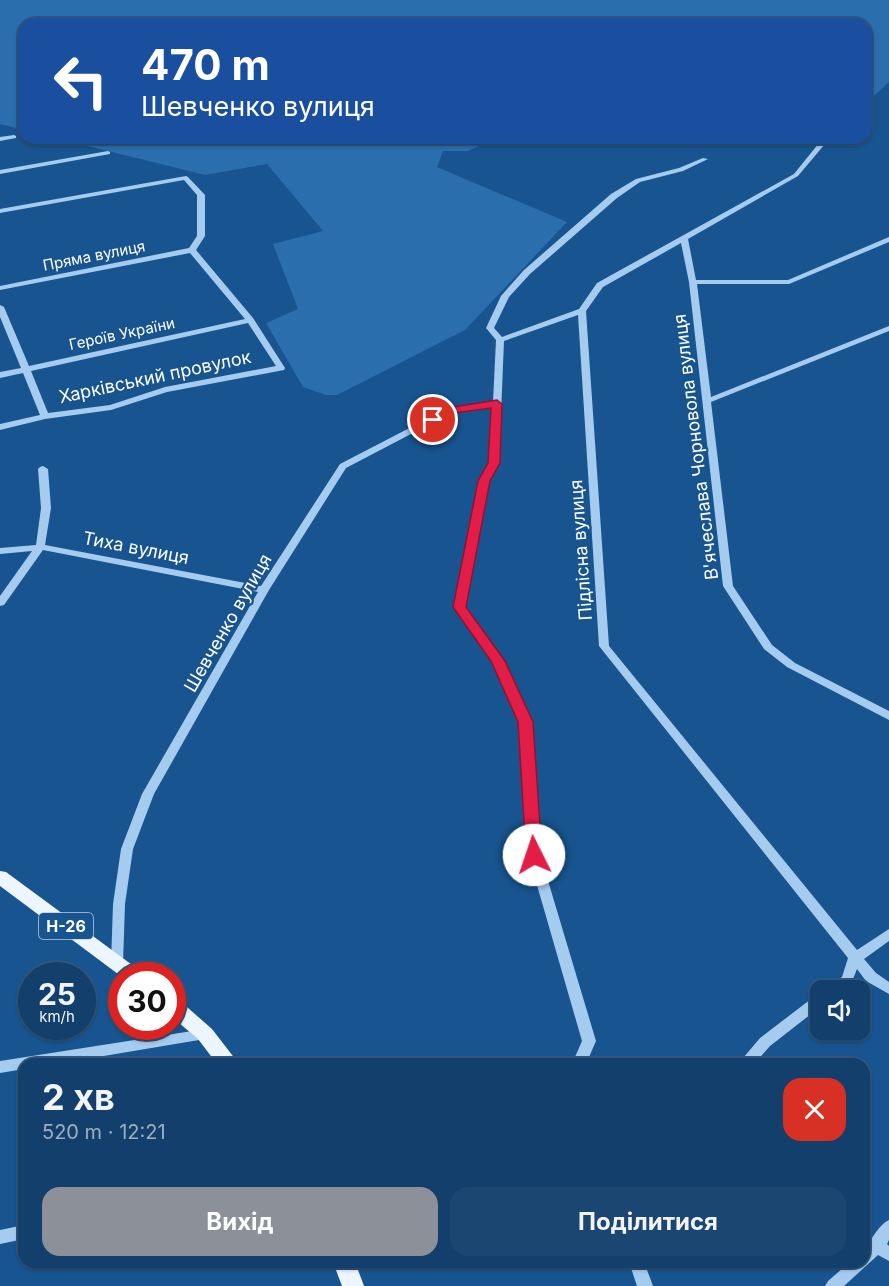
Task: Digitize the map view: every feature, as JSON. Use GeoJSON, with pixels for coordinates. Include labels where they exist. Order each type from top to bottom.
{"type":"FeatureCollection","features":[{"type":"Feature","properties":{"kind":"main road","name":"Н-26"},"geometry":{"type":"LineString","coordinates":[[0,876],[116,962]]}},
{"type":"Feature","properties":{"kind":"main road"},"geometry":{"type":"LineString","coordinates":[[186,1017],[206,1034],[224,1058]]}},
{"type":"Feature","properties":{"kind":"main road"},"geometry":{"type":"LineString","coordinates":[[346,1268],[353,1286]]}},
{"type":"Feature","properties":{"kind":"street"},"geometry":{"type":"LineString","coordinates":[[0,139],[14,137]]}},
{"type":"Feature","properties":{"kind":"street"},"geometry":{"type":"LineString","coordinates":[[500,340],[582,311],[600,285],[796,176],[822,144]]}},
{"type":"Feature","properties":{"kind":"street"},"geometry":{"type":"LineString","coordinates":[[0,172],[108,153]]}},
{"type":"Feature","properties":{"kind":"street"},"geometry":{"type":"LineString","coordinates":[[582,1058],[589,1041],[534,855],[525,722],[498,661],[459,607],[484,481],[494,463],[500,340],[490,328],[498,306],[528,272],[587,219],[631,184],[681,170],[705,159]]}},
{"type":"Feature","properties":{"kind":"street"},"geometry":{"type":"LineString","coordinates":[[0,211],[186,178],[201,195],[201,236],[192,250],[250,320]]}},
{"type":"Feature","properties":{"kind":"street","name":"В'ячеслава Чорновола вулиця"},"geometry":{"type":"LineString","coordinates":[[684,238],[693,282],[728,585],[768,647],[791,665],[889,716]]}},
{"type":"Feature","properties":{"kind":"street"},"geometry":{"type":"LineString","coordinates":[[693,282],[789,282],[889,239]]}},
{"type":"Feature","properties":{"kind":"street","name":"Пряма вулиця"},"geometry":{"type":"LineString","coordinates":[[0,288],[192,250]]}},
{"type":"Feature","properties":{"kind":"street"},"geometry":{"type":"LineString","coordinates":[[0,307],[24,370],[45,416]]}},
{"type":"Feature","properties":{"kind":"street","name":"Підлісна вулиця"},"geometry":{"type":"LineString","coordinates":[[582,311],[604,646],[855,958],[871,977],[889,989]]}},
{"type":"Feature","properties":{"kind":"street","name":"Харківський провулок"},"geometry":{"type":"LineString","coordinates":[[0,427],[45,416],[111,407],[165,390],[281,368],[250,320]]}},
{"type":"Feature","properties":{"kind":"street","name":"Героїв України"},"geometry":{"type":"LineString","coordinates":[[0,375],[250,320]]}},
{"type":"Feature","properties":{"kind":"street"},"geometry":{"type":"LineString","coordinates":[[707,401],[889,328]]}},
{"type":"Feature","properties":{"kind":"street","name":"Шевченко вулиця"},"geometry":{"type":"LineString","coordinates":[[117,962],[119,904],[127,849],[144,805],[264,590],[343,466],[451,410],[497,404]]}},
{"type":"Feature","properties":{"kind":"street"},"geometry":{"type":"LineString","coordinates":[[0,603],[40,547],[46,508],[43,469]]}},
{"type":"Feature","properties":{"kind":"street","name":"Тиха вулиця"},"geometry":{"type":"LineString","coordinates":[[0,551],[40,547],[264,590]]}},
{"type":"Feature","properties":{"kind":"street"},"geometry":{"type":"LineString","coordinates":[[847,980],[855,958],[889,934]]}},
{"type":"Feature","properties":{"kind":"street"},"geometry":{"type":"LineString","coordinates":[[750,1058],[765,1042],[810,1008]]}},
{"type":"Feature","properties":{"kind":"street"},"geometry":{"type":"LineString","coordinates":[[56,1058],[206,1034]]}},
{"type":"Feature","properties":{"kind":"street"},"geometry":{"type":"LineString","coordinates":[[0,1067],[18,1064]]}},
{"type":"Feature","properties":{"kind":"street"},"geometry":{"type":"LineString","coordinates":[[883,1250],[889,1227]]}},
{"type":"Feature","properties":{"kind":"street"},"geometry":{"type":"LineString","coordinates":[[0,1237],[18,1233]]}},
{"type":"Feature","properties":{"kind":"street"},"geometry":{"type":"LineString","coordinates":[[639,1268],[645,1286]]}},
{"type":"Feature","properties":{"kind":"street"},"geometry":{"type":"LineString","coordinates":[[834,1286],[854,1268]]}},
{"type":"Feature","properties":{"kind":"shaded area"},"geometry":{"type":"Polygon","coordinates":[[[0,0],[889,0],[889,82],[872,98],[872,18],[18,18],[18,128],[0,124],[0,0]]]}},
{"type":"Feature","properties":{"kind":"shaded area"},"geometry":{"type":"Polygon","coordinates":[[[80,144],[483,144],[468,151],[443,151],[437,167],[567,222],[465,330],[337,395],[326,395],[303,387],[266,323],[298,309],[273,244],[323,231],[267,164],[205,175],[80,144]]]}},
{"type":"Feature","properties":{"kind":"route"},"geometry":{"type":"LineString","coordinates":[[433,420],[451,410],[497,404],[494,463],[484,481],[459,607],[498,661],[525,722],[534,855]]}}]}
